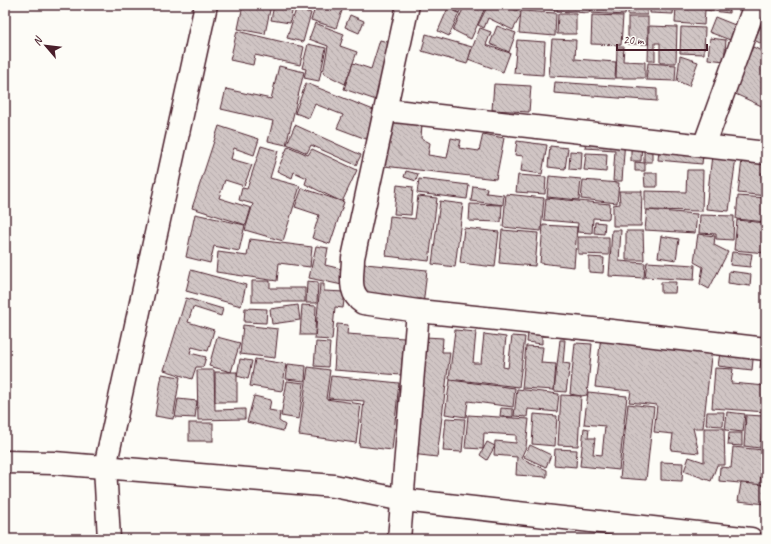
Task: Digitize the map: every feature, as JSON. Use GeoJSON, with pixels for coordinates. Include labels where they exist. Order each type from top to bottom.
{"type":"FeatureCollection","features":[{"type":"Feature","properties":{"kind":"street"},"geometry":{"type":"LineString","coordinates":[[108,539],[105,467],[206,5]]}},
{"type":"Feature","properties":{"kind":"street"},"geometry":{"type":"LineString","coordinates":[[408,5],[353,258],[352,289],[357,298],[363,303],[418,311],[766,349]]}},
{"type":"Feature","properties":{"kind":"street"},"geometry":{"type":"LineString","coordinates":[[704,146],[755,5]]}},
{"type":"Feature","properties":{"kind":"street"},"geometry":{"type":"LineString","coordinates":[[386,110],[766,153]]}},
{"type":"Feature","properties":{"kind":"street"},"geometry":{"type":"LineString","coordinates":[[399,539],[418,311]]}},
{"type":"Feature","properties":{"kind":"street"},"geometry":{"type":"LineString","coordinates":[[5,462],[54,463],[334,486],[403,500],[751,539]]}},
{"type":"Feature","properties":{"kind":"building"},"geometry":{"type":"Polygon","coordinates":[[[243,5],[271,5],[265,34],[238,29],[243,5]]]}},
{"type":"Feature","properties":{"kind":"building"},"geometry":{"type":"Polygon","coordinates":[[[274,5],[293,6],[290,23],[271,20],[274,5]]]}},
{"type":"Feature","properties":{"kind":"building"},"geometry":{"type":"Polygon","coordinates":[[[298,5],[344,5],[336,28],[311,20],[314,11],[298,5]]]}},
{"type":"Feature","properties":{"kind":"building"},"geometry":{"type":"Polygon","coordinates":[[[443,5],[463,5],[459,13],[443,5]]]}},
{"type":"Feature","properties":{"kind":"building"},"geometry":{"type":"Polygon","coordinates":[[[465,5],[478,5],[485,8],[471,39],[453,30],[465,5]]]}},
{"type":"Feature","properties":{"kind":"building"},"geometry":{"type":"Polygon","coordinates":[[[488,5],[505,5],[522,13],[513,30],[488,18],[484,28],[478,25],[488,5]]]}},
{"type":"Feature","properties":{"kind":"building"},"geometry":{"type":"Polygon","coordinates":[[[523,5],[555,5],[555,10],[523,7],[523,5]]]}},
{"type":"Feature","properties":{"kind":"building"},"geometry":{"type":"Polygon","coordinates":[[[557,5],[590,5],[589,13],[557,11],[557,5]]]}},
{"type":"Feature","properties":{"kind":"building"},"geometry":{"type":"Polygon","coordinates":[[[591,5],[626,5],[625,15],[591,13],[591,5]]]}},
{"type":"Feature","properties":{"kind":"building"},"geometry":{"type":"Polygon","coordinates":[[[628,5],[647,5],[647,15],[628,15],[628,5]]]}},
{"type":"Feature","properties":{"kind":"building"},"geometry":{"type":"Polygon","coordinates":[[[650,5],[674,5],[673,14],[650,13],[650,5]]]}},
{"type":"Feature","properties":{"kind":"building"},"geometry":{"type":"Polygon","coordinates":[[[676,5],[729,5],[729,13],[705,10],[704,25],[675,23],[676,5]]]}},
{"type":"Feature","properties":{"kind":"building"},"geometry":{"type":"Polygon","coordinates":[[[448,8],[459,13],[449,36],[438,31],[448,8]]]}},
{"type":"Feature","properties":{"kind":"building"},"geometry":{"type":"Polygon","coordinates":[[[296,9],[311,13],[303,42],[287,38],[296,9]]]}},
{"type":"Feature","properties":{"kind":"building"},"geometry":{"type":"Polygon","coordinates":[[[521,11],[556,13],[555,36],[519,33],[521,11]]]}},
{"type":"Feature","properties":{"kind":"building"},"geometry":{"type":"Polygon","coordinates":[[[558,14],[576,14],[576,34],[557,34],[558,14]]]}},
{"type":"Feature","properties":{"kind":"building"},"geometry":{"type":"Polygon","coordinates":[[[350,15],[364,21],[359,33],[345,27],[350,15]]]}},
{"type":"Feature","properties":{"kind":"building"},"geometry":{"type":"Polygon","coordinates":[[[592,15],[623,16],[621,45],[591,44],[592,15]]]}},
{"type":"Feature","properties":{"kind":"building"},"geometry":{"type":"Polygon","coordinates":[[[628,17],[648,17],[648,44],[628,44],[628,17]]]}},
{"type":"Feature","properties":{"kind":"building"},"geometry":{"type":"Polygon","coordinates":[[[715,17],[735,25],[730,40],[709,32],[715,17]]]}},
{"type":"Feature","properties":{"kind":"building"},"geometry":{"type":"Polygon","coordinates":[[[315,23],[344,34],[340,46],[357,52],[345,84],[323,73],[328,46],[309,39],[315,23]]]}},
{"type":"Feature","properties":{"kind":"building"},"geometry":{"type":"Polygon","coordinates":[[[497,26],[516,33],[509,52],[490,44],[497,26]]]}},
{"type":"Feature","properties":{"kind":"building"},"geometry":{"type":"Polygon","coordinates":[[[649,26],[677,27],[676,63],[660,63],[660,43],[655,43],[655,61],[648,61],[649,26]]]}},
{"type":"Feature","properties":{"kind":"building"},"geometry":{"type":"Polygon","coordinates":[[[761,26],[766,28],[766,46],[754,40],[761,26]]]}},
{"type":"Feature","properties":{"kind":"building"},"geometry":{"type":"Polygon","coordinates":[[[681,27],[705,28],[704,54],[680,53],[681,27]]]}},
{"type":"Feature","properties":{"kind":"building"},"geometry":{"type":"Polygon","coordinates":[[[480,28],[491,32],[486,45],[510,53],[503,72],[468,59],[480,28]]]}},
{"type":"Feature","properties":{"kind":"building"},"geometry":{"type":"Polygon","coordinates":[[[237,31],[304,47],[300,65],[255,55],[253,65],[230,60],[237,31]]]}},
{"type":"Feature","properties":{"kind":"building"},"geometry":{"type":"Polygon","coordinates":[[[426,34],[472,47],[467,64],[422,51],[426,34]]]}},
{"type":"Feature","properties":{"kind":"building"},"geometry":{"type":"Polygon","coordinates":[[[710,38],[726,40],[724,61],[708,59],[710,38]]]}},
{"type":"Feature","properties":{"kind":"building"},"geometry":{"type":"Polygon","coordinates":[[[552,39],[576,40],[575,59],[616,62],[615,79],[549,76],[552,39]]]}},
{"type":"Feature","properties":{"kind":"building"},"geometry":{"type":"Polygon","coordinates":[[[380,40],[395,44],[376,100],[344,89],[353,63],[371,69],[380,40]]]}},
{"type":"Feature","properties":{"kind":"building"},"geometry":{"type":"Polygon","coordinates":[[[517,40],[545,42],[543,75],[514,73],[517,40]]]}},
{"type":"Feature","properties":{"kind":"building"},"geometry":{"type":"Polygon","coordinates":[[[308,44],[326,48],[319,81],[304,78],[306,69],[302,68],[308,44]]]}},
{"type":"Feature","properties":{"kind":"building"},"geometry":{"type":"Polygon","coordinates":[[[617,47],[624,47],[623,61],[645,62],[645,78],[616,78],[617,47]]]}},
{"type":"Feature","properties":{"kind":"building"},"geometry":{"type":"Polygon","coordinates":[[[753,47],[766,53],[766,108],[731,92],[753,47]]]}},
{"type":"Feature","properties":{"kind":"building"},"geometry":{"type":"Polygon","coordinates":[[[680,56],[698,62],[689,86],[677,81],[680,56]]]}},
{"type":"Feature","properties":{"kind":"building"},"geometry":{"type":"Polygon","coordinates":[[[648,63],[676,65],[675,81],[646,80],[648,63]]]}},
{"type":"Feature","properties":{"kind":"building"},"geometry":{"type":"Polygon","coordinates":[[[279,66],[304,72],[286,145],[268,141],[273,121],[221,109],[226,89],[271,99],[279,66]]]}},
{"type":"Feature","properties":{"kind":"building"},"geometry":{"type":"Polygon","coordinates":[[[555,82],[657,89],[657,101],[554,93],[555,82]]]}},
{"type":"Feature","properties":{"kind":"building"},"geometry":{"type":"Polygon","coordinates":[[[306,83],[381,113],[369,140],[337,128],[343,115],[315,104],[309,118],[295,113],[306,83]]]}},
{"type":"Feature","properties":{"kind":"building"},"geometry":{"type":"Polygon","coordinates":[[[494,84],[531,86],[529,112],[492,110],[494,84]]]}},
{"type":"Feature","properties":{"kind":"building"},"geometry":{"type":"Polygon","coordinates":[[[394,121],[422,124],[421,138],[430,143],[428,155],[447,158],[451,138],[461,140],[459,148],[479,151],[483,134],[504,138],[496,179],[384,166],[394,121]]]}},
{"type":"Feature","properties":{"kind":"building"},"geometry":{"type":"Polygon","coordinates":[[[295,125],[361,155],[356,165],[311,145],[307,153],[287,144],[295,125]]]}},
{"type":"Feature","properties":{"kind":"building"},"geometry":{"type":"Polygon","coordinates":[[[219,126],[259,139],[254,155],[234,148],[231,159],[252,165],[244,186],[225,180],[219,198],[251,208],[246,225],[192,208],[219,126]]]}},
{"type":"Feature","properties":{"kind":"building"},"geometry":{"type":"Polygon","coordinates":[[[661,131],[705,136],[702,164],[658,160],[661,131]]]}},
{"type":"Feature","properties":{"kind":"building"},"geometry":{"type":"Polygon","coordinates":[[[586,136],[625,139],[622,181],[613,181],[615,150],[585,148],[586,136]]]}},
{"type":"Feature","properties":{"kind":"building"},"geometry":{"type":"Polygon","coordinates":[[[631,140],[642,140],[641,161],[631,161],[631,140]]]}},
{"type":"Feature","properties":{"kind":"building"},"geometry":{"type":"Polygon","coordinates":[[[517,141],[547,145],[542,174],[521,171],[523,156],[515,155],[517,141]]]}},
{"type":"Feature","properties":{"kind":"building"},"geometry":{"type":"Polygon","coordinates":[[[644,142],[652,142],[652,162],[644,162],[644,142]]]}},
{"type":"Feature","properties":{"kind":"building"},"geometry":{"type":"Polygon","coordinates":[[[261,146],[278,151],[270,178],[300,186],[283,241],[245,230],[253,204],[239,200],[242,188],[247,189],[261,146]]]}},
{"type":"Feature","properties":{"kind":"building"},"geometry":{"type":"Polygon","coordinates":[[[288,146],[308,155],[312,149],[357,170],[342,202],[305,184],[307,178],[294,172],[292,178],[277,171],[288,146]]]}},
{"type":"Feature","properties":{"kind":"building"},"geometry":{"type":"Polygon","coordinates":[[[550,146],[568,148],[565,169],[548,167],[550,146]]]}},
{"type":"Feature","properties":{"kind":"building"},"geometry":{"type":"Polygon","coordinates":[[[570,151],[582,152],[581,170],[569,169],[570,151]]]}},
{"type":"Feature","properties":{"kind":"building"},"geometry":{"type":"Polygon","coordinates":[[[743,151],[766,153],[766,173],[761,173],[766,196],[738,193],[743,151]]]}},
{"type":"Feature","properties":{"kind":"building"},"geometry":{"type":"Polygon","coordinates":[[[586,153],[607,154],[606,172],[584,170],[586,153]]]}},
{"type":"Feature","properties":{"kind":"building"},"geometry":{"type":"Polygon","coordinates":[[[712,155],[736,157],[729,211],[706,209],[712,155]]]}},
{"type":"Feature","properties":{"kind":"building"},"geometry":{"type":"Polygon","coordinates":[[[635,162],[645,163],[645,171],[635,171],[635,162]]]}},
{"type":"Feature","properties":{"kind":"building"},"geometry":{"type":"Polygon","coordinates":[[[687,170],[703,170],[702,211],[645,210],[645,191],[686,192],[687,170]]]}},
{"type":"Feature","properties":{"kind":"building"},"geometry":{"type":"Polygon","coordinates":[[[406,171],[418,174],[416,181],[404,177],[406,171]]]}},
{"type":"Feature","properties":{"kind":"building"},"geometry":{"type":"Polygon","coordinates":[[[644,173],[657,173],[657,187],[645,187],[644,173]]]}},
{"type":"Feature","properties":{"kind":"building"},"geometry":{"type":"Polygon","coordinates":[[[518,175],[546,177],[545,194],[516,192],[518,175]]]}},
{"type":"Feature","properties":{"kind":"building"},"geometry":{"type":"Polygon","coordinates":[[[549,176],[581,179],[579,200],[547,197],[549,176]]]}},
{"type":"Feature","properties":{"kind":"building"},"geometry":{"type":"Polygon","coordinates":[[[419,179],[469,185],[467,199],[417,193],[419,179]]]}},
{"type":"Feature","properties":{"kind":"building"},"geometry":{"type":"Polygon","coordinates":[[[583,180],[619,183],[617,203],[581,199],[583,180]]]}},
{"type":"Feature","properties":{"kind":"building"},"geometry":{"type":"Polygon","coordinates":[[[397,185],[413,187],[411,215],[394,214],[397,185]]]}},
{"type":"Feature","properties":{"kind":"building"},"geometry":{"type":"Polygon","coordinates":[[[473,186],[487,188],[486,193],[504,195],[503,205],[471,201],[473,186]]]}},
{"type":"Feature","properties":{"kind":"building"},"geometry":{"type":"Polygon","coordinates":[[[302,188],[344,202],[330,244],[312,238],[319,215],[295,207],[302,188]]]}},
{"type":"Feature","properties":{"kind":"building"},"geometry":{"type":"Polygon","coordinates":[[[619,191],[642,191],[641,226],[613,226],[613,205],[620,204],[619,191]]]}},
{"type":"Feature","properties":{"kind":"building"},"geometry":{"type":"Polygon","coordinates":[[[506,194],[544,198],[541,231],[503,227],[506,194]]]}},
{"type":"Feature","properties":{"kind":"building"},"geometry":{"type":"Polygon","coordinates":[[[418,196],[437,198],[429,261],[386,256],[390,216],[415,219],[418,196]]]}},
{"type":"Feature","properties":{"kind":"building"},"geometry":{"type":"Polygon","coordinates":[[[738,196],[766,198],[766,222],[736,219],[738,196]]]}},
{"type":"Feature","properties":{"kind":"building"},"geometry":{"type":"Polygon","coordinates":[[[546,198],[610,204],[609,219],[593,218],[592,233],[577,232],[578,223],[544,220],[546,198]]]}},
{"type":"Feature","properties":{"kind":"building"},"geometry":{"type":"Polygon","coordinates":[[[440,201],[463,204],[455,267],[432,264],[440,201]]]}},
{"type":"Feature","properties":{"kind":"building"},"geometry":{"type":"Polygon","coordinates":[[[470,204],[502,205],[501,222],[469,221],[470,204]]]}},
{"type":"Feature","properties":{"kind":"building"},"geometry":{"type":"Polygon","coordinates":[[[647,210],[697,214],[695,233],[645,230],[647,210]]]}},
{"type":"Feature","properties":{"kind":"building"},"geometry":{"type":"Polygon","coordinates":[[[195,214],[245,225],[239,251],[214,246],[210,263],[186,257],[195,214]]]}},
{"type":"Feature","properties":{"kind":"building"},"geometry":{"type":"Polygon","coordinates":[[[700,215],[734,216],[733,240],[716,239],[716,234],[699,233],[700,215]]]}},
{"type":"Feature","properties":{"kind":"building"},"geometry":{"type":"Polygon","coordinates":[[[737,220],[766,223],[765,253],[734,250],[737,220]]]}},
{"type":"Feature","properties":{"kind":"building"},"geometry":{"type":"Polygon","coordinates":[[[595,222],[605,223],[604,234],[594,233],[595,222]]]}},
{"type":"Feature","properties":{"kind":"building"},"geometry":{"type":"Polygon","coordinates":[[[543,225],[577,227],[574,267],[540,263],[543,225]]]}},
{"type":"Feature","properties":{"kind":"building"},"geometry":{"type":"Polygon","coordinates":[[[464,228],[499,232],[495,267],[460,263],[464,228]]]}},
{"type":"Feature","properties":{"kind":"building"},"geometry":{"type":"Polygon","coordinates":[[[502,230],[538,233],[535,266],[499,263],[502,230]]]}},
{"type":"Feature","properties":{"kind":"building"},"geometry":{"type":"Polygon","coordinates":[[[612,230],[621,230],[619,261],[645,263],[644,278],[609,276],[612,230]]]}},
{"type":"Feature","properties":{"kind":"building"},"geometry":{"type":"Polygon","coordinates":[[[626,231],[643,231],[644,260],[626,260],[626,231]]]}},
{"type":"Feature","properties":{"kind":"building"},"geometry":{"type":"Polygon","coordinates":[[[698,234],[715,236],[714,245],[728,252],[709,289],[700,284],[703,267],[694,262],[698,234]]]}},
{"type":"Feature","properties":{"kind":"building"},"geometry":{"type":"Polygon","coordinates":[[[661,236],[679,239],[676,260],[658,257],[661,236]]]}},
{"type":"Feature","properties":{"kind":"building"},"geometry":{"type":"Polygon","coordinates":[[[578,237],[609,237],[609,255],[578,254],[578,237]]]}},
{"type":"Feature","properties":{"kind":"building"},"geometry":{"type":"Polygon","coordinates":[[[250,239],[312,247],[310,267],[279,263],[277,281],[216,272],[218,252],[247,256],[250,239]]]}},
{"type":"Feature","properties":{"kind":"building"},"geometry":{"type":"Polygon","coordinates":[[[316,246],[328,248],[325,265],[350,271],[347,286],[309,278],[316,246]]]}},
{"type":"Feature","properties":{"kind":"building"},"geometry":{"type":"Polygon","coordinates":[[[732,252],[752,254],[750,267],[730,265],[732,252]]]}},
{"type":"Feature","properties":{"kind":"building"},"geometry":{"type":"Polygon","coordinates":[[[589,257],[604,258],[603,273],[589,272],[589,257]]]}},
{"type":"Feature","properties":{"kind":"building"},"geometry":{"type":"Polygon","coordinates":[[[765,261],[766,295],[764,295],[765,261]]]}},
{"type":"Feature","properties":{"kind":"building"},"geometry":{"type":"Polygon","coordinates":[[[647,262],[695,265],[694,280],[645,277],[647,262]]]}},
{"type":"Feature","properties":{"kind":"building"},"geometry":{"type":"Polygon","coordinates":[[[355,263],[427,270],[423,306],[351,298],[355,263]]]}},
{"type":"Feature","properties":{"kind":"building"},"geometry":{"type":"Polygon","coordinates":[[[191,270],[246,285],[241,306],[186,291],[191,270]]]}},
{"type":"Feature","properties":{"kind":"building"},"geometry":{"type":"Polygon","coordinates":[[[729,271],[751,274],[750,286],[728,283],[729,271]]]}},
{"type":"Feature","properties":{"kind":"building"},"geometry":{"type":"Polygon","coordinates":[[[252,281],[270,281],[270,288],[305,288],[305,302],[252,302],[252,281]]]}},
{"type":"Feature","properties":{"kind":"building"},"geometry":{"type":"Polygon","coordinates":[[[307,281],[318,282],[317,303],[306,303],[307,281]]]}},
{"type":"Feature","properties":{"kind":"building"},"geometry":{"type":"Polygon","coordinates":[[[661,282],[676,282],[675,293],[661,293],[661,282]]]}},
{"type":"Feature","properties":{"kind":"building"},"geometry":{"type":"Polygon","coordinates":[[[320,284],[324,284],[324,291],[345,292],[343,308],[335,307],[332,340],[315,339],[320,284]]]}},
{"type":"Feature","properties":{"kind":"building"},"geometry":{"type":"Polygon","coordinates":[[[186,298],[223,309],[221,316],[193,307],[188,322],[214,330],[208,351],[192,347],[190,353],[206,357],[203,367],[196,367],[192,379],[164,370],[186,298]]]}},
{"type":"Feature","properties":{"kind":"building"},"geometry":{"type":"Polygon","coordinates":[[[298,305],[300,320],[272,324],[270,309],[298,305]]]}},
{"type":"Feature","properties":{"kind":"building"},"geometry":{"type":"Polygon","coordinates":[[[302,305],[316,306],[315,335],[300,335],[302,305]]]}},
{"type":"Feature","properties":{"kind":"building"},"geometry":{"type":"Polygon","coordinates":[[[245,308],[267,309],[266,323],[244,322],[245,308]]]}},
{"type":"Feature","properties":{"kind":"building"},"geometry":{"type":"Polygon","coordinates":[[[337,324],[348,325],[347,334],[404,338],[401,375],[334,370],[337,324]]]}},
{"type":"Feature","properties":{"kind":"building"},"geometry":{"type":"Polygon","coordinates":[[[243,325],[278,329],[275,358],[240,354],[243,325]]]}},
{"type":"Feature","properties":{"kind":"building"},"geometry":{"type":"Polygon","coordinates":[[[529,325],[596,332],[595,341],[542,336],[542,344],[527,342],[529,325]]]}},
{"type":"Feature","properties":{"kind":"building"},"geometry":{"type":"Polygon","coordinates":[[[455,330],[476,332],[473,363],[481,363],[484,334],[506,337],[503,367],[508,368],[512,336],[525,337],[519,387],[449,379],[455,330]]]}},
{"type":"Feature","properties":{"kind":"building"},"geometry":{"type":"Polygon","coordinates":[[[601,336],[712,348],[703,428],[693,428],[699,453],[671,450],[673,434],[654,432],[657,405],[629,402],[631,391],[595,387],[601,336]]]}},
{"type":"Feature","properties":{"kind":"building"},"geometry":{"type":"Polygon","coordinates":[[[217,337],[240,343],[231,372],[209,366],[217,337]]]}},
{"type":"Feature","properties":{"kind":"building"},"geometry":{"type":"Polygon","coordinates":[[[425,337],[443,338],[442,352],[450,352],[437,457],[411,454],[425,337]]]}},
{"type":"Feature","properties":{"kind":"building"},"geometry":{"type":"Polygon","coordinates":[[[560,340],[565,340],[563,363],[570,364],[566,392],[554,391],[560,340]]]}},
{"type":"Feature","properties":{"kind":"building"},"geometry":{"type":"Polygon","coordinates":[[[316,342],[330,343],[328,367],[314,366],[316,342]]]}},
{"type":"Feature","properties":{"kind":"building"},"geometry":{"type":"Polygon","coordinates":[[[575,343],[592,344],[587,395],[581,396],[570,394],[575,343]]]}},
{"type":"Feature","properties":{"kind":"building"},"geometry":{"type":"Polygon","coordinates":[[[526,346],[543,347],[541,363],[556,364],[554,390],[522,388],[526,346]]]}},
{"type":"Feature","properties":{"kind":"building"},"geometry":{"type":"Polygon","coordinates":[[[721,346],[754,350],[752,370],[718,366],[721,346]]]}},
{"type":"Feature","properties":{"kind":"building"},"geometry":{"type":"Polygon","coordinates":[[[762,352],[766,352],[766,369],[760,368],[762,352]]]}},
{"type":"Feature","properties":{"kind":"building"},"geometry":{"type":"Polygon","coordinates":[[[240,359],[252,361],[248,379],[237,376],[240,359]]]}},
{"type":"Feature","properties":{"kind":"building"},"geometry":{"type":"Polygon","coordinates":[[[255,359],[286,364],[282,391],[250,386],[255,359]]]}},
{"type":"Feature","properties":{"kind":"building"},"geometry":{"type":"Polygon","coordinates":[[[288,364],[306,366],[305,381],[286,379],[288,364]]]}},
{"type":"Feature","properties":{"kind":"building"},"geometry":{"type":"Polygon","coordinates":[[[308,367],[330,370],[326,399],[361,404],[356,443],[299,435],[308,367]]]}},
{"type":"Feature","properties":{"kind":"building"},"geometry":{"type":"Polygon","coordinates":[[[715,368],[733,369],[731,383],[766,386],[766,412],[712,408],[715,368]]]}},
{"type":"Feature","properties":{"kind":"building"},"geometry":{"type":"Polygon","coordinates":[[[197,370],[214,370],[215,410],[245,409],[245,419],[198,420],[197,370]]]}},
{"type":"Feature","properties":{"kind":"building"},"geometry":{"type":"Polygon","coordinates":[[[215,372],[237,372],[237,402],[215,402],[215,372]]]}},
{"type":"Feature","properties":{"kind":"building"},"geometry":{"type":"Polygon","coordinates":[[[162,374],[180,377],[173,419],[155,416],[162,374]]]}},
{"type":"Feature","properties":{"kind":"building"},"geometry":{"type":"Polygon","coordinates":[[[331,376],[399,383],[392,450],[359,446],[364,401],[328,398],[331,376]]]}},
{"type":"Feature","properties":{"kind":"building"},"geometry":{"type":"Polygon","coordinates":[[[450,380],[515,388],[513,407],[468,401],[466,417],[445,414],[450,380]]]}},
{"type":"Feature","properties":{"kind":"building"},"geometry":{"type":"Polygon","coordinates":[[[287,381],[304,383],[299,419],[281,416],[287,381]]]}},
{"type":"Feature","properties":{"kind":"building"},"geometry":{"type":"Polygon","coordinates":[[[517,389],[559,394],[557,412],[528,409],[527,417],[514,416],[517,389]]]}},
{"type":"Feature","properties":{"kind":"building"},"geometry":{"type":"Polygon","coordinates":[[[588,392],[627,396],[619,470],[580,466],[584,428],[589,429],[588,438],[595,438],[593,454],[602,455],[605,426],[584,424],[588,392]]]}},
{"type":"Feature","properties":{"kind":"building"},"geometry":{"type":"Polygon","coordinates":[[[561,395],[581,396],[578,446],[558,445],[561,395]]]}},
{"type":"Feature","properties":{"kind":"building"},"geometry":{"type":"Polygon","coordinates":[[[254,396],[271,400],[269,410],[280,412],[279,421],[285,425],[283,431],[247,422],[254,396]]]}},
{"type":"Feature","properties":{"kind":"building"},"geometry":{"type":"Polygon","coordinates":[[[178,399],[197,401],[195,418],[175,417],[178,399]]]}},
{"type":"Feature","properties":{"kind":"building"},"geometry":{"type":"Polygon","coordinates":[[[628,404],[654,407],[646,480],[620,478],[628,404]]]}},
{"type":"Feature","properties":{"kind":"building"},"geometry":{"type":"Polygon","coordinates":[[[501,408],[513,409],[513,417],[500,416],[501,408]]]}},
{"type":"Feature","properties":{"kind":"building"},"geometry":{"type":"Polygon","coordinates":[[[707,412],[724,412],[723,426],[706,425],[707,412]]]}},
{"type":"Feature","properties":{"kind":"building"},"geometry":{"type":"Polygon","coordinates":[[[727,412],[745,414],[743,432],[725,430],[727,412]]]}},
{"type":"Feature","properties":{"kind":"building"},"geometry":{"type":"Polygon","coordinates":[[[534,414],[557,416],[555,446],[532,444],[534,414]]]}},
{"type":"Feature","properties":{"kind":"building"},"geometry":{"type":"Polygon","coordinates":[[[468,415],[529,419],[526,447],[521,458],[547,470],[547,477],[516,475],[517,457],[494,455],[495,441],[516,443],[516,435],[484,433],[483,449],[465,448],[468,415]]]}},
{"type":"Feature","properties":{"kind":"building"},"geometry":{"type":"Polygon","coordinates":[[[746,415],[763,416],[760,448],[744,446],[746,415]]]}},
{"type":"Feature","properties":{"kind":"building"},"geometry":{"type":"Polygon","coordinates":[[[765,415],[766,449],[763,449],[765,415]]]}},
{"type":"Feature","properties":{"kind":"building"},"geometry":{"type":"Polygon","coordinates":[[[446,418],[465,419],[462,452],[443,451],[446,418]]]}},
{"type":"Feature","properties":{"kind":"building"},"geometry":{"type":"Polygon","coordinates":[[[189,423],[213,423],[213,441],[189,441],[189,423]]]}},
{"type":"Feature","properties":{"kind":"building"},"geometry":{"type":"Polygon","coordinates":[[[704,428],[724,428],[725,465],[717,465],[711,481],[684,471],[689,457],[704,462],[704,428]]]}},
{"type":"Feature","properties":{"kind":"building"},"geometry":{"type":"Polygon","coordinates":[[[729,433],[742,433],[742,446],[728,445],[729,433]]]}},
{"type":"Feature","properties":{"kind":"building"},"geometry":{"type":"Polygon","coordinates":[[[487,442],[495,446],[487,460],[480,455],[487,442]]]}},
{"type":"Feature","properties":{"kind":"building"},"geometry":{"type":"Polygon","coordinates":[[[530,445],[551,455],[546,467],[524,457],[530,445]]]}},
{"type":"Feature","properties":{"kind":"building"},"geometry":{"type":"Polygon","coordinates":[[[733,447],[763,450],[760,485],[719,481],[720,467],[731,468],[733,447]]]}},
{"type":"Feature","properties":{"kind":"building"},"geometry":{"type":"Polygon","coordinates":[[[555,449],[577,450],[576,467],[554,465],[555,449]]]}},
{"type":"Feature","properties":{"kind":"building"},"geometry":{"type":"Polygon","coordinates":[[[661,462],[683,463],[682,481],[661,480],[661,462]]]}},
{"type":"Feature","properties":{"kind":"building"},"geometry":{"type":"Polygon","coordinates":[[[741,483],[766,485],[766,504],[738,501],[741,483]]]}}]}
